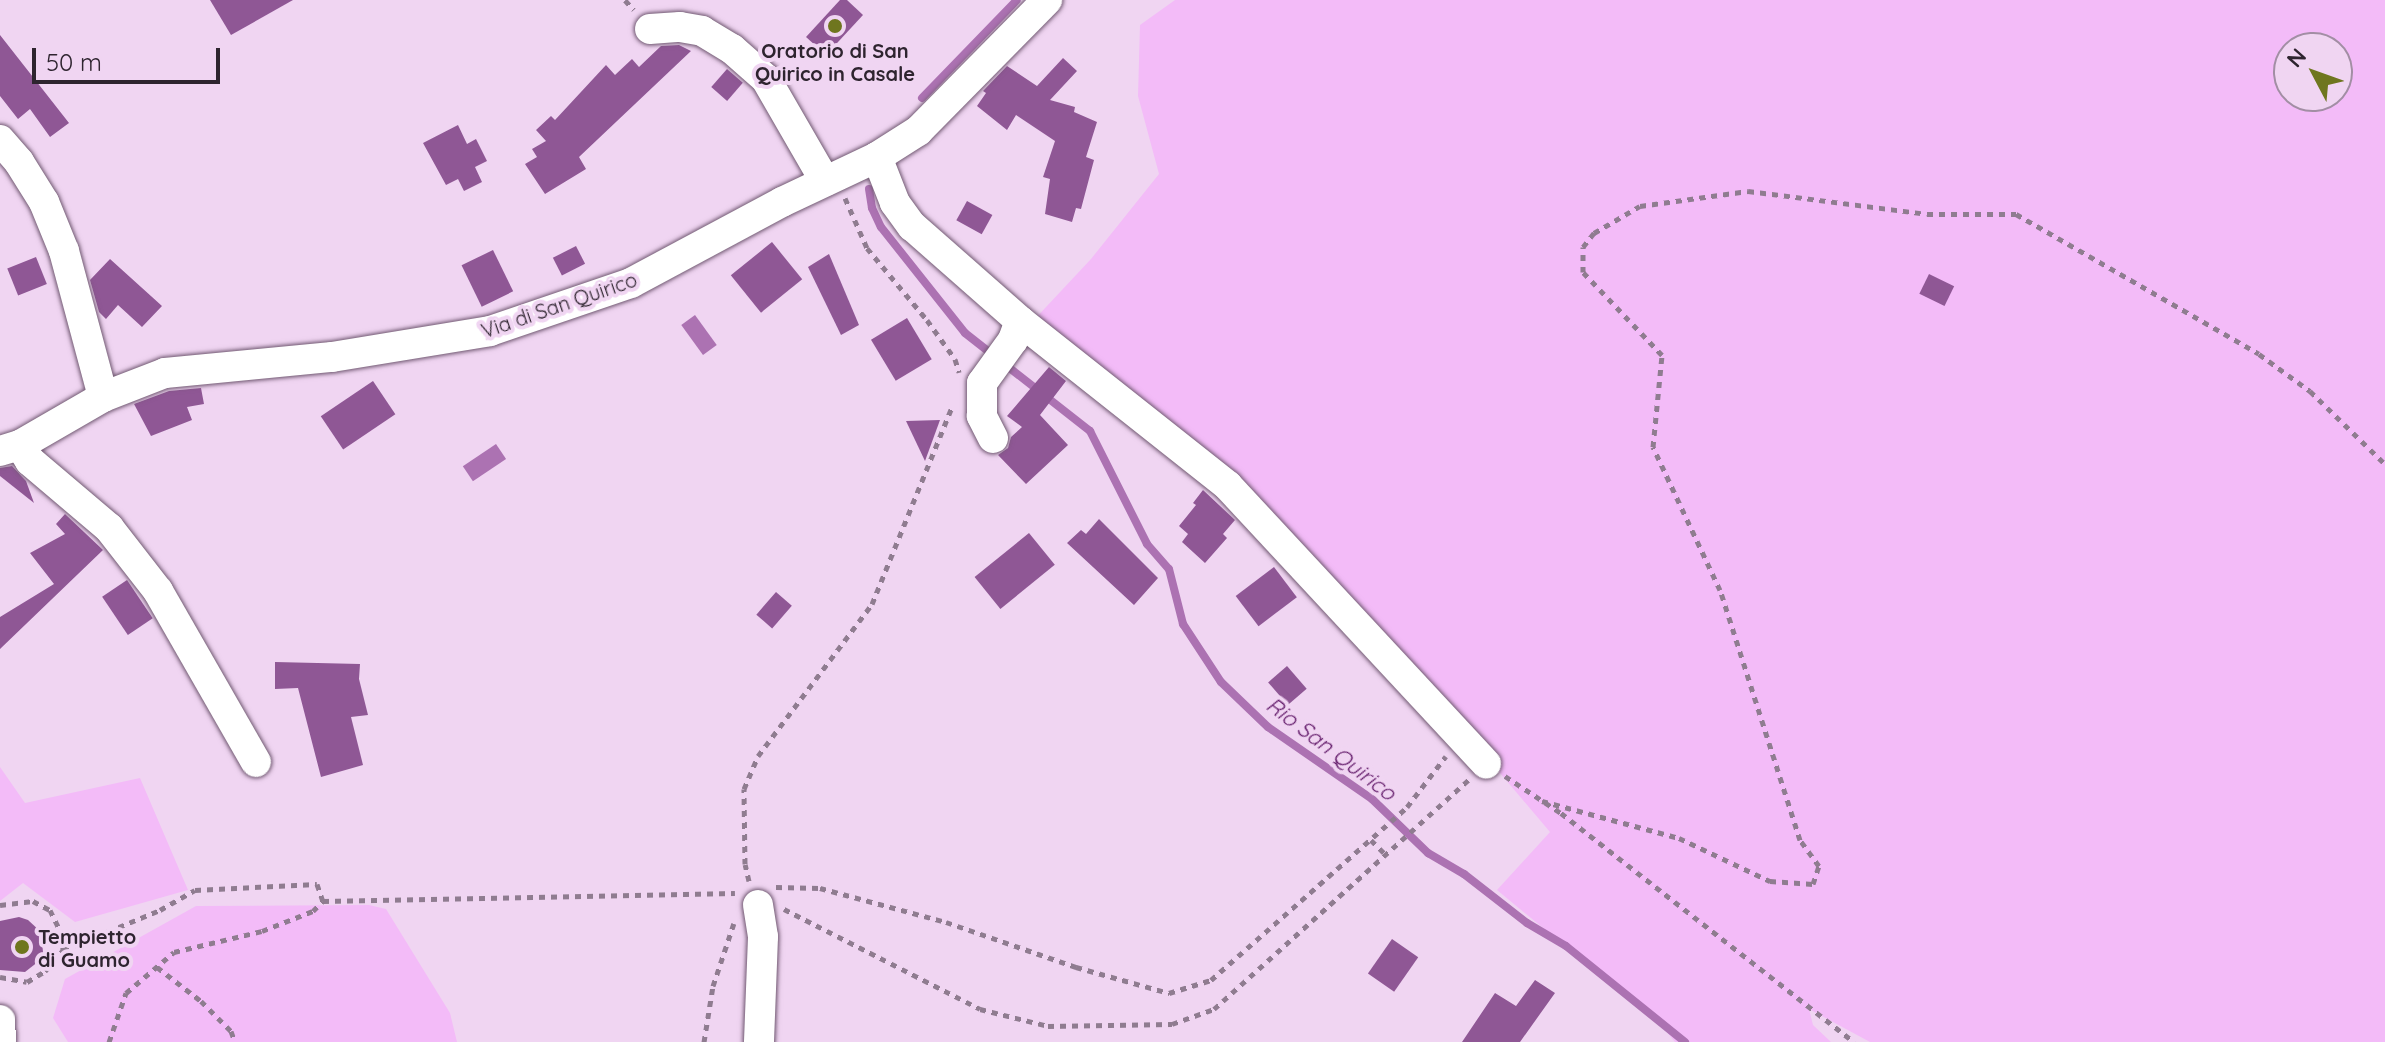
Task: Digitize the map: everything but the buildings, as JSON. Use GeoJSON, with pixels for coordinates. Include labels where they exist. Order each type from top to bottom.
{"type":"FeatureCollection","features":[{"type":"Feature","properties":{"kind":"street","name":"Via di San Quirico"},"geometry":{"type":"LineString","coordinates":[[10,448],[103,397],[165,373],[332,357],[490,331],[631,283],[877,157],[918,131],[1047,0]]}},
{"type":"Feature","properties":{"kind":"street"},"geometry":{"type":"LineString","coordinates":[[650,29],[680,27],[722,40],[766,79],[831,178]]}},
{"type":"Feature","properties":{"kind":"street"},"geometry":{"type":"LineString","coordinates":[[0,140],[44,202],[64,251],[103,397]]}},
{"type":"Feature","properties":{"kind":"street"},"geometry":{"type":"LineString","coordinates":[[877,157],[895,203],[912,226],[1016,331],[1228,486],[1486,764]]}},
{"type":"Feature","properties":{"kind":"street"},"geometry":{"type":"LineString","coordinates":[[993,438],[982,416],[982,383],[1016,331]]}},
{"type":"Feature","properties":{"kind":"street"},"geometry":{"type":"LineString","coordinates":[[10,448],[30,461],[109,528],[158,591],[256,762]]}},
{"type":"Feature","properties":{"kind":"street"},"geometry":{"type":"LineString","coordinates":[[759,1042],[763,937],[760,895]]}},
{"type":"Feature","properties":{"kind":"street"},"geometry":{"type":"LineString","coordinates":[[0,1020],[1,1042]]}},
{"type":"Feature","properties":{"kind":"path"},"geometry":{"type":"LineString","coordinates":[[831,178],[867,248],[927,320],[955,359],[960,375]]}},
{"type":"Feature","properties":{"kind":"path"},"geometry":{"type":"LineString","coordinates":[[1542,801],[1679,838],[1770,881],[1813,884],[1819,866],[1800,840],[1720,590],[1653,447],[1662,355],[1583,272],[1583,247],[1594,233],[1640,206],[1748,191],[1927,214],[2016,214],[2259,354],[2310,391],[2385,464]]}},
{"type":"Feature","properties":{"kind":"path"},"geometry":{"type":"LineString","coordinates":[[760,895],[745,864],[744,789],[758,756],[872,604],[954,401]]}},
{"type":"Feature","properties":{"kind":"path"},"geometry":{"type":"LineString","coordinates":[[704,1042],[713,986],[732,927],[760,895],[777,887],[820,888],[946,922],[1076,967],[1169,993],[1211,980],[1407,807],[1440,766],[1459,734]]}},
{"type":"Feature","properties":{"kind":"path"},"geometry":{"type":"LineString","coordinates":[[109,1042],[126,993],[174,952],[262,931],[313,911],[323,901],[701,891],[760,895],[980,1009],[1048,1026],[1172,1024],[1214,1009],[1486,764],[1542,801],[1854,1042]]}},
{"type":"Feature","properties":{"kind":"path"},"geometry":{"type":"LineString","coordinates":[[1372,838],[1386,855]]}},
{"type":"Feature","properties":{"kind":"path"},"geometry":{"type":"LineString","coordinates":[[0,977],[27,982],[45,971],[63,950],[91,942],[195,890],[317,884],[323,901]]}},
{"type":"Feature","properties":{"kind":"path"},"geometry":{"type":"LineString","coordinates":[[0,905],[33,901],[50,910],[59,928],[63,950]]}},
{"type":"Feature","properties":{"kind":"path"},"geometry":{"type":"LineString","coordinates":[[157,967],[201,1001],[231,1031],[235,1042]]}},
{"type":"Feature","properties":{"kind":"shaded area"},"geometry":{"type":"Polygon","coordinates":[[[1175,0],[2385,0],[2385,1042],[1870,1042],[1809,1009],[1813,1025],[1831,1042],[1675,1042],[1662,1026],[1497,890],[1550,832],[1456,721],[1032,322],[1091,259],[1159,174],[1138,96],[1140,25],[1175,0]]]}},
{"type":"Feature","properties":{"kind":"shaded area"},"geometry":{"type":"Polygon","coordinates":[[[695,315],[717,345],[703,355],[681,325],[695,315]]]}},
{"type":"Feature","properties":{"kind":"shaded area"},"geometry":{"type":"Polygon","coordinates":[[[496,444],[506,459],[473,481],[463,466],[496,444]]]}},
{"type":"Feature","properties":{"kind":"shaded area"},"geometry":{"type":"Polygon","coordinates":[[[0,767],[25,803],[140,778],[188,890],[75,922],[23,883],[0,901],[0,767]]]}},
{"type":"Feature","properties":{"kind":"shaded area"},"geometry":{"type":"Polygon","coordinates":[[[369,905],[386,909],[450,1013],[457,1042],[68,1042],[53,1018],[65,979],[196,906],[369,905]]]}},
{"type":"Feature","properties":{"kind":"waterway","name":"Rio San Quirico"},"geometry":{"type":"LineString","coordinates":[[922,98],[1017,0]]}},
{"type":"Feature","properties":{"kind":"waterway","name":"Rio San Quirico"},"geometry":{"type":"LineString","coordinates":[[869,189],[872,208],[881,227],[965,333],[1090,431],[1147,544],[1169,569],[1183,624],[1221,682],[1268,727],[1372,799],[1428,853],[1464,874],[1527,923],[1566,946],[1685,1042]]}},
{"type":"Feature","properties":{"kind":"place","name":"Oratorio di San Quirico in Casale"},"geometry":{"type":"Point","coordinates":[835,26]}},
{"type":"Feature","properties":{"kind":"place","name":"Tempietto di Guamo"},"geometry":{"type":"Point","coordinates":[22,947]}}]}
